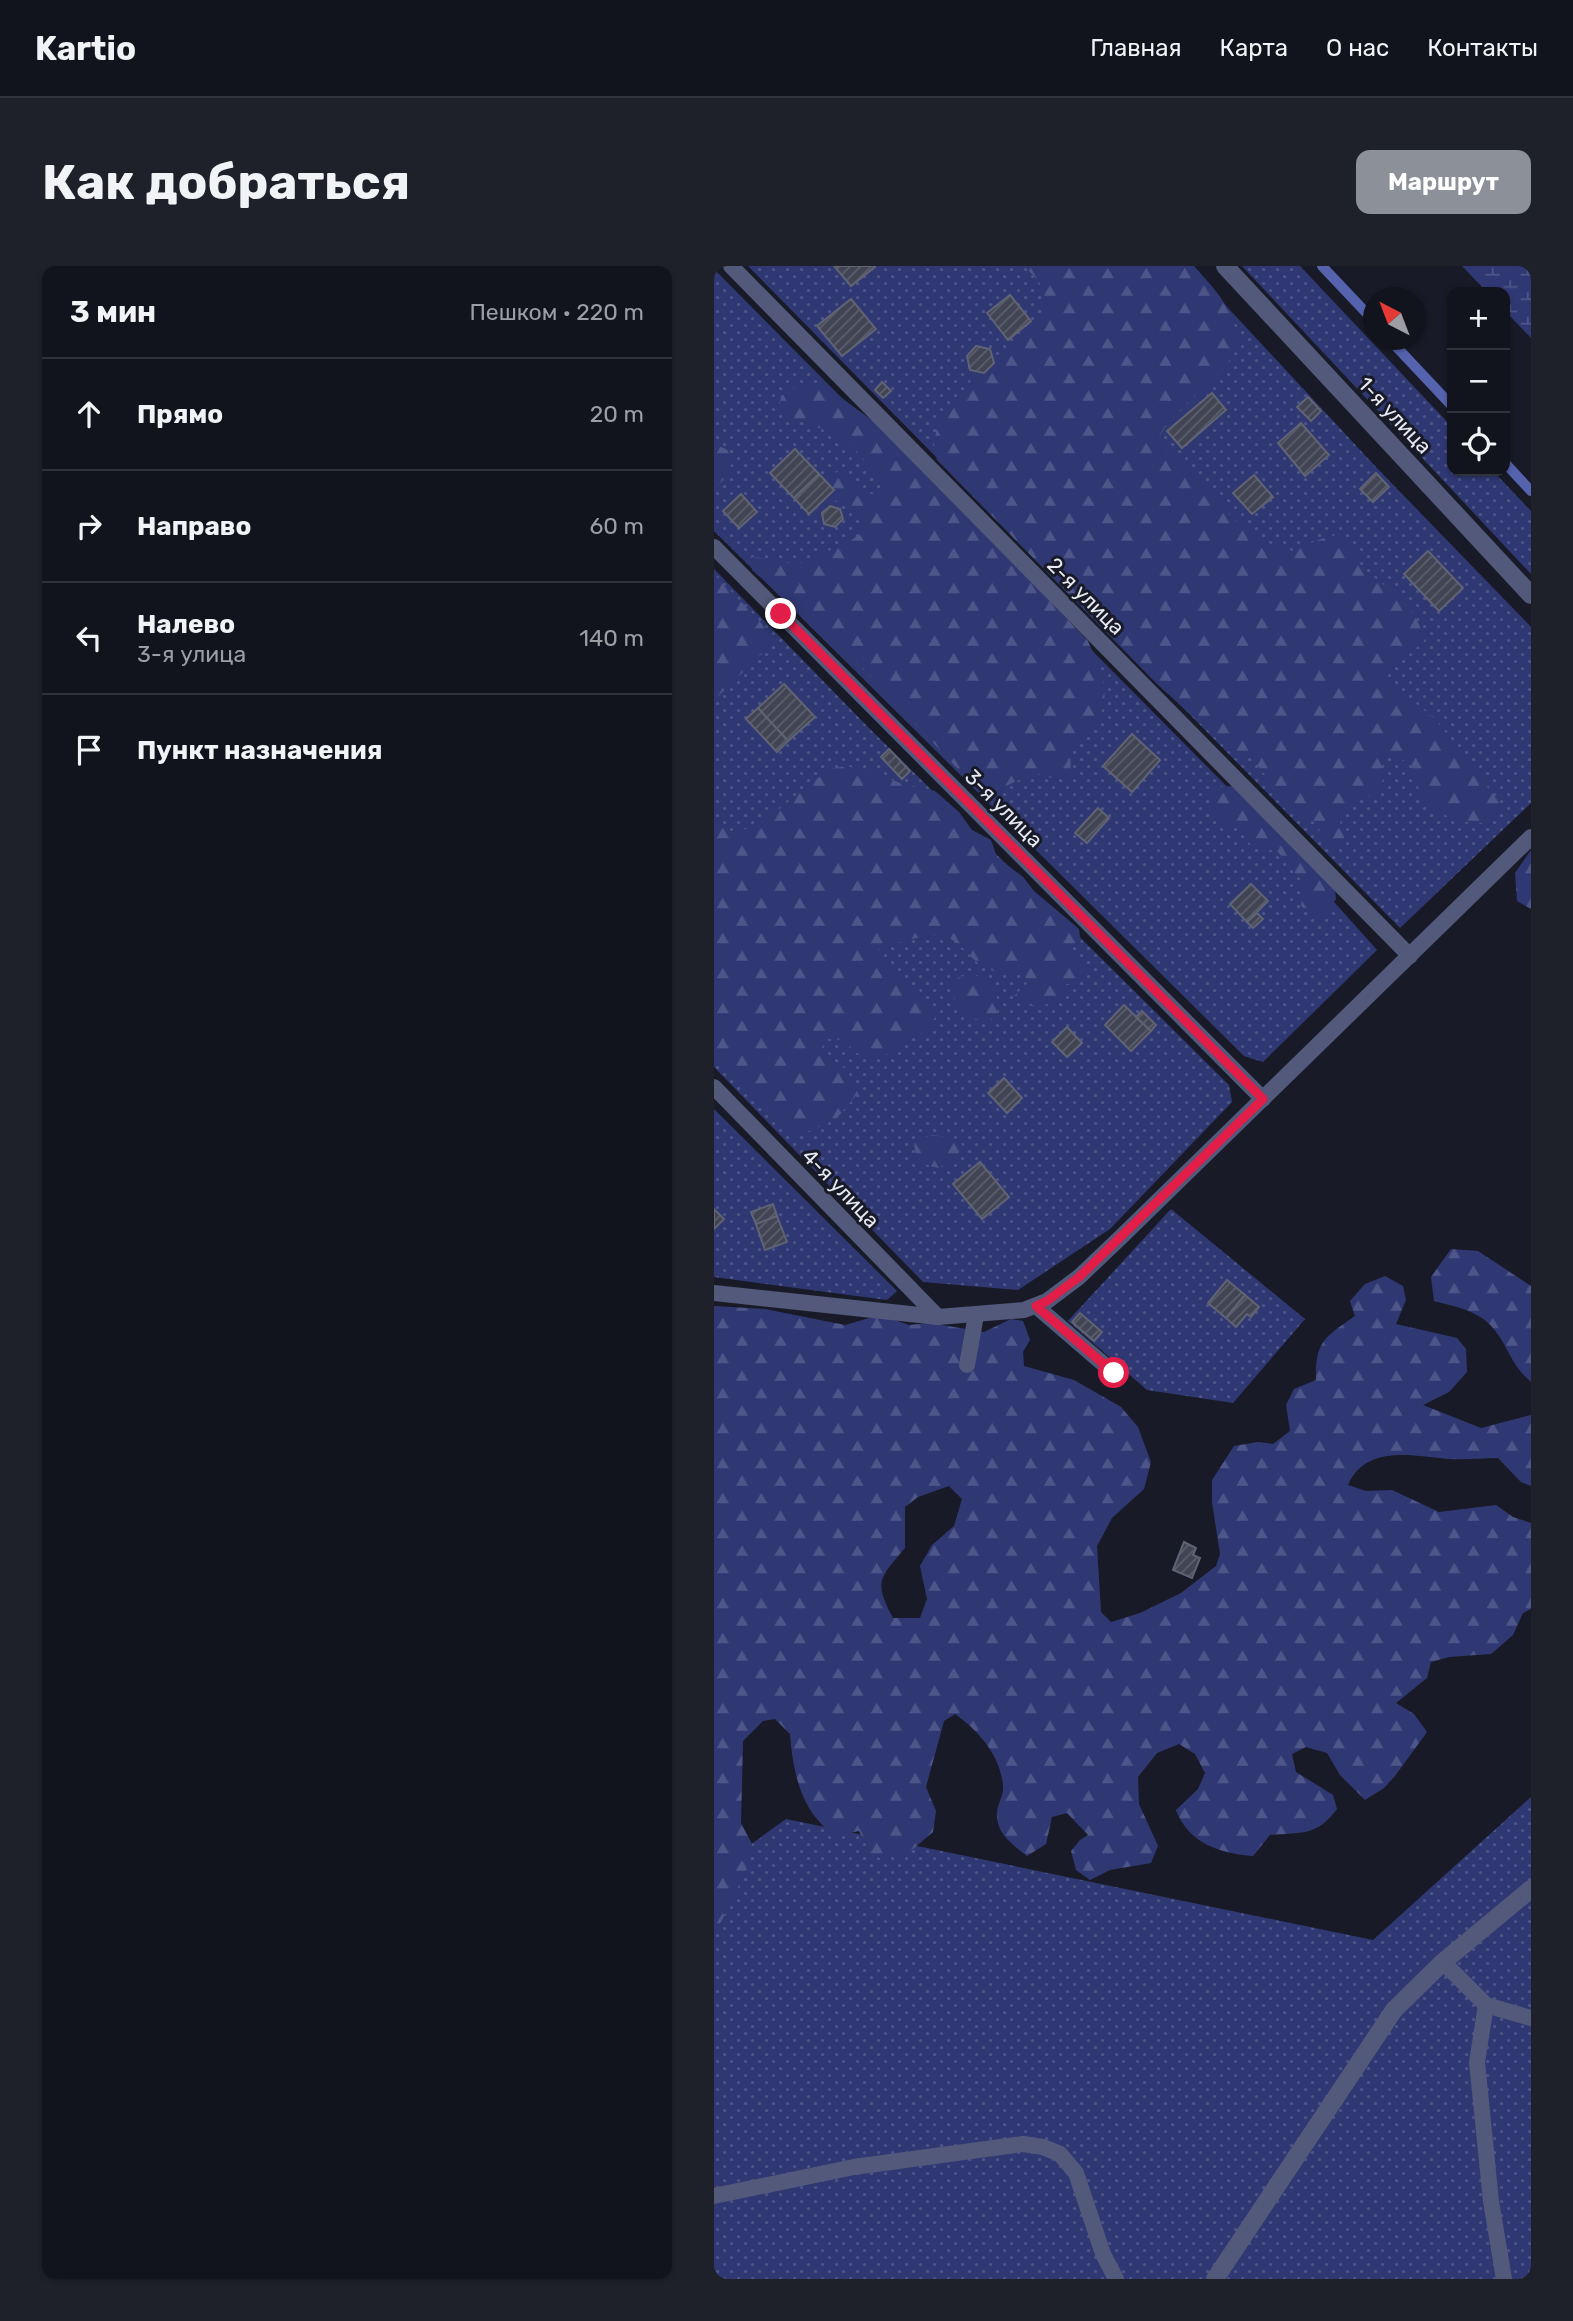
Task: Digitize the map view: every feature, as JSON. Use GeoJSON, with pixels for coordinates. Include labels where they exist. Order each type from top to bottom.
{"type":"FeatureCollection","features":[{"type":"Feature","properties":{"kind":"street","name":"1-я улица"},"geometry":{"type":"LineString","coordinates":[[1225,266],[1531,595]]}},
{"type":"Feature","properties":{"kind":"street"},"geometry":{"type":"LineString","coordinates":[[1215,2279],[1394,2010],[1443,1962],[1531,1889]]}},
{"type":"Feature","properties":{"kind":"lane","name":"2-я улица"},"geometry":{"type":"LineString","coordinates":[[731,266],[1410,956]]}},
{"type":"Feature","properties":{"kind":"lane","name":"3-я улица"},"geometry":{"type":"LineString","coordinates":[[714,547],[1263,1099]]}},
{"type":"Feature","properties":{"kind":"lane"},"geometry":{"type":"LineString","coordinates":[[714,1293],[938,1317],[1024,1310],[1047,1301],[1087,1269],[1531,837]]}},
{"type":"Feature","properties":{"kind":"lane","name":"4-я улица"},"geometry":{"type":"LineString","coordinates":[[714,1087],[938,1317]]}},
{"type":"Feature","properties":{"kind":"lane"},"geometry":{"type":"LineString","coordinates":[[1036,1306],[1114,1373]]}},
{"type":"Feature","properties":{"kind":"lane"},"geometry":{"type":"LineString","coordinates":[[967,1365],[976,1315]]}},
{"type":"Feature","properties":{"kind":"lane"},"geometry":{"type":"LineString","coordinates":[[1443,1962],[1486,2006],[1531,2018]]}},
{"type":"Feature","properties":{"kind":"lane"},"geometry":{"type":"LineString","coordinates":[[1486,2006],[1477,2062],[1491,2201],[1504,2279]]}},
{"type":"Feature","properties":{"kind":"lane"},"geometry":{"type":"LineString","coordinates":[[714,2196],[854,2167],[1023,2144],[1043,2147],[1060,2154],[1076,2173],[1103,2253],[1116,2279]]}},
{"type":"Feature","properties":{"kind":"green space"},"geometry":{"type":"Polygon","coordinates":[[[748,266],[1189,266],[1375,466],[1531,627],[1531,803],[1400,928],[748,266]]]}},
{"type":"Feature","properties":{"kind":"green space"},"geometry":{"type":"Polygon","coordinates":[[[1024,266],[1194,266],[1211,285],[1229,311],[1240,345],[1232,358],[1160,435],[1168,454],[1192,469],[1230,515],[1256,539],[1293,551],[1339,534],[1353,545],[1361,567],[1394,593],[1416,617],[1425,640],[1384,677],[1436,720],[1502,806],[1492,821],[1463,821],[1435,809],[1422,795],[1410,763],[1390,755],[1380,761],[1384,778],[1376,793],[1346,804],[1340,821],[1345,840],[1337,848],[1327,841],[1314,822],[1286,810],[1267,787],[1265,775],[1252,758],[1230,750],[1157,684],[937,460],[934,445],[937,426],[968,391],[972,375],[988,359],[1006,352],[1042,318],[1044,301],[1039,281],[1024,266]]]}},
{"type":"Feature","properties":{"kind":"green space"},"geometry":{"type":"Polygon","coordinates":[[[1242,266],[1300,266],[1363,333],[1363,350],[1379,350],[1447,422],[1447,476],[1498,476],[1531,511],[1531,574],[1242,266]]]}},
{"type":"Feature","properties":{"kind":"green space"},"geometry":{"type":"Polygon","coordinates":[[[1462,266],[1531,266],[1531,338],[1510,316],[1510,287],[1482,287],[1462,266]]]}},
{"type":"Feature","properties":{"kind":"green space"},"geometry":{"type":"Polygon","coordinates":[[[714,269],[1268,828],[1377,950],[1263,1062],[1244,1056],[714,531],[714,269]]]}},
{"type":"Feature","properties":{"kind":"green space"},"geometry":{"type":"Polygon","coordinates":[[[798,385],[824,385],[877,424],[952,498],[1088,641],[1103,675],[1105,704],[1095,725],[1076,740],[1071,754],[1070,778],[1054,779],[1035,773],[999,789],[969,781],[864,669],[752,570],[752,557],[795,565],[847,543],[862,533],[862,517],[835,500],[825,486],[830,474],[841,471],[868,495],[886,490],[874,471],[844,441],[779,410],[781,396],[798,385]]]}},
{"type":"Feature","properties":{"kind":"green space"},"geometry":{"type":"Polygon","coordinates":[[[714,446],[728,450],[732,463],[724,479],[714,489],[714,446]]]}},
{"type":"Feature","properties":{"kind":"green space"},"geometry":{"type":"Polygon","coordinates":[[[714,569],[869,728],[1229,1085],[1232,1102],[1110,1229],[1018,1290],[923,1282],[714,1067],[714,569]]]}},
{"type":"Feature","properties":{"kind":"green space"},"geometry":{"type":"Polygon","coordinates":[[[714,574],[758,619],[769,634],[770,646],[714,700],[714,574]]]}},
{"type":"Feature","properties":{"kind":"green space"},"geometry":{"type":"Polygon","coordinates":[[[846,766],[905,785],[935,791],[959,812],[972,830],[991,840],[997,857],[1023,877],[1034,891],[1079,929],[1081,944],[1063,947],[1087,964],[1085,978],[1078,984],[1062,984],[1062,1000],[1044,1005],[1022,1006],[1013,997],[1028,982],[1025,976],[1001,973],[982,966],[947,937],[914,938],[872,952],[922,993],[937,1014],[927,1031],[908,1039],[884,1056],[858,1054],[842,1040],[826,1039],[820,1052],[846,1069],[858,1093],[836,1119],[800,1135],[776,1123],[714,1058],[714,815],[732,834],[762,823],[829,769],[846,766]]]}},
{"type":"Feature","properties":{"kind":"green space"},"geometry":{"type":"Polygon","coordinates":[[[1231,786],[1252,802],[1334,883],[1336,899],[1326,914],[1313,916],[1301,906],[1304,884],[1278,852],[1251,845],[1237,827],[1221,822],[1210,812],[1212,794],[1219,787],[1231,786]]]}},
{"type":"Feature","properties":{"kind":"green space"},"geometry":{"type":"Polygon","coordinates":[[[1531,850],[1531,909],[1517,901],[1515,873],[1531,850]]]}},
{"type":"Feature","properties":{"kind":"green space"},"geometry":{"type":"Polygon","coordinates":[[[972,974],[990,984],[998,1001],[997,1015],[987,1022],[973,1018],[962,1010],[952,992],[950,985],[959,977],[972,974]]]}},
{"type":"Feature","properties":{"kind":"green space"},"geometry":{"type":"Polygon","coordinates":[[[714,1109],[897,1291],[887,1300],[714,1277],[714,1109]]]}},
{"type":"Feature","properties":{"kind":"green space"},"geometry":{"type":"Polygon","coordinates":[[[933,1135],[958,1139],[963,1146],[957,1156],[939,1168],[920,1160],[915,1147],[914,1140],[933,1135]]]}},
{"type":"Feature","properties":{"kind":"green space"},"geometry":{"type":"Polygon","coordinates":[[[1171,1209],[1305,1319],[1233,1403],[1147,1390],[1068,1321],[1171,1209]]]}},
{"type":"Feature","properties":{"kind":"green space"},"geometry":{"type":"Polygon","coordinates":[[[1451,1249],[1478,1251],[1531,1286],[1531,1382],[1518,1369],[1487,1322],[1466,1310],[1434,1301],[1431,1277],[1451,1249]]]}},
{"type":"Feature","properties":{"kind":"green space"},"geometry":{"type":"Polygon","coordinates":[[[1385,1276],[1403,1286],[1406,1300],[1396,1324],[1457,1338],[1466,1349],[1467,1372],[1449,1392],[1423,1405],[1481,1428],[1531,1415],[1531,1486],[1521,1482],[1498,1458],[1455,1459],[1406,1455],[1378,1458],[1366,1463],[1348,1485],[1366,1491],[1392,1490],[1439,1512],[1496,1505],[1513,1517],[1531,1523],[1531,1609],[1523,1613],[1513,1635],[1491,1654],[1449,1657],[1431,1662],[1427,1678],[1396,1703],[1414,1714],[1427,1732],[1384,1788],[1365,1800],[1340,1775],[1327,1753],[1306,1747],[1292,1754],[1296,1772],[1333,1795],[1337,1809],[1315,1829],[1270,1835],[1253,1856],[1229,1853],[1197,1839],[1181,1821],[1176,1810],[1198,1789],[1205,1773],[1195,1754],[1179,1744],[1157,1753],[1138,1777],[1139,1804],[1158,1846],[1151,1863],[1110,1870],[1090,1880],[1076,1870],[1071,1851],[1088,1835],[1067,1813],[1052,1817],[1046,1844],[1027,1856],[1006,1837],[997,1819],[1003,1789],[998,1764],[980,1736],[955,1714],[944,1721],[926,1787],[936,1811],[933,1832],[913,1849],[881,1859],[869,1851],[859,1831],[836,1836],[814,1816],[801,1791],[790,1734],[775,1719],[763,1721],[743,1741],[741,1823],[752,1844],[746,1871],[721,1922],[714,1929],[714,1306],[765,1309],[845,1325],[880,1315],[909,1325],[930,1323],[984,1332],[1011,1319],[1023,1321],[1030,1340],[1023,1352],[1024,1366],[1074,1380],[1121,1407],[1138,1427],[1151,1462],[1144,1489],[1112,1518],[1097,1546],[1101,1612],[1111,1622],[1140,1613],[1181,1593],[1216,1566],[1220,1554],[1212,1502],[1212,1480],[1234,1446],[1258,1442],[1273,1444],[1290,1431],[1286,1405],[1294,1389],[1316,1380],[1320,1348],[1329,1335],[1355,1316],[1350,1301],[1365,1284],[1385,1276]],[[949,1486],[918,1497],[905,1507],[905,1548],[885,1574],[881,1588],[893,1618],[920,1618],[927,1599],[920,1566],[932,1545],[954,1526],[962,1499],[949,1486]]]}},
{"type":"Feature","properties":{"kind":"green space"},"geometry":{"type":"Polygon","coordinates":[[[1531,1797],[1531,2279],[714,2279],[714,1871],[786,1819],[1373,1940],[1531,1797]]]}},
{"type":"Feature","properties":{"kind":"building"},"geometry":{"type":"Polygon","coordinates":[[[834,266],[874,266],[875,267],[851,286],[834,266]]]}},
{"type":"Feature","properties":{"kind":"building"},"geometry":{"type":"Polygon","coordinates":[[[1010,295],[1031,321],[1008,340],[987,313],[1010,295]]]}},
{"type":"Feature","properties":{"kind":"building"},"geometry":{"type":"Polygon","coordinates":[[[851,299],[876,329],[842,356],[817,326],[851,299]]]}},
{"type":"Feature","properties":{"kind":"building"},"geometry":{"type":"Polygon","coordinates":[[[976,346],[990,349],[994,363],[984,373],[970,370],[967,356],[976,346]]]}},
{"type":"Feature","properties":{"kind":"building"},"geometry":{"type":"Polygon","coordinates":[[[882,382],[891,391],[883,398],[875,390],[882,382]]]}},
{"type":"Feature","properties":{"kind":"building"},"geometry":{"type":"Polygon","coordinates":[[[1212,393],[1226,410],[1182,448],[1167,431],[1212,393]]]}},
{"type":"Feature","properties":{"kind":"building"},"geometry":{"type":"Polygon","coordinates":[[[1308,397],[1321,411],[1311,421],[1297,407],[1308,397]]]}},
{"type":"Feature","properties":{"kind":"building"},"geometry":{"type":"Polygon","coordinates":[[[1301,423],[1329,455],[1305,476],[1278,443],[1301,423]]]}},
{"type":"Feature","properties":{"kind":"building"},"geometry":{"type":"Polygon","coordinates":[[[795,449],[819,474],[794,498],[770,473],[795,449]]]}},
{"type":"Feature","properties":{"kind":"building"},"geometry":{"type":"Polygon","coordinates":[[[1376,473],[1389,487],[1373,502],[1360,489],[1376,473]]]}},
{"type":"Feature","properties":{"kind":"building"},"geometry":{"type":"Polygon","coordinates":[[[819,474],[834,490],[809,514],[794,498],[819,474]]]}},
{"type":"Feature","properties":{"kind":"building"},"geometry":{"type":"Polygon","coordinates":[[[1254,475],[1273,497],[1252,514],[1233,493],[1254,475]]]}},
{"type":"Feature","properties":{"kind":"building"},"geometry":{"type":"Polygon","coordinates":[[[741,494],[757,512],[739,528],[723,511],[741,494]]]}},
{"type":"Feature","properties":{"kind":"building"},"geometry":{"type":"Polygon","coordinates":[[[830,506],[840,509],[843,519],[835,527],[824,524],[822,513],[830,506]]]}},
{"type":"Feature","properties":{"kind":"building"},"geometry":{"type":"Polygon","coordinates":[[[1428,551],[1463,588],[1439,611],[1404,574],[1428,551]]]}},
{"type":"Feature","properties":{"kind":"building"},"geometry":{"type":"Polygon","coordinates":[[[784,684],[815,717],[788,741],[758,708],[784,684]]]}},
{"type":"Feature","properties":{"kind":"building"},"geometry":{"type":"Polygon","coordinates":[[[758,708],[788,741],[777,752],[746,719],[758,708]]]}},
{"type":"Feature","properties":{"kind":"building"},"geometry":{"type":"Polygon","coordinates":[[[1132,734],[1160,760],[1132,792],[1103,766],[1132,734]]]}},
{"type":"Feature","properties":{"kind":"building"},"geometry":{"type":"Polygon","coordinates":[[[889,749],[910,771],[902,779],[881,757],[889,749]]]}},
{"type":"Feature","properties":{"kind":"building"},"geometry":{"type":"Polygon","coordinates":[[[1098,808],[1109,818],[1087,843],[1075,833],[1098,808]]]}},
{"type":"Feature","properties":{"kind":"building"},"geometry":{"type":"Polygon","coordinates":[[[1251,884],[1268,901],[1247,922],[1230,904],[1251,884]]]}},
{"type":"Feature","properties":{"kind":"building"},"geometry":{"type":"Polygon","coordinates":[[[1257,913],[1263,919],[1253,928],[1247,922],[1257,913]]]}},
{"type":"Feature","properties":{"kind":"building"},"geometry":{"type":"Polygon","coordinates":[[[1124,1005],[1151,1031],[1131,1051],[1105,1025],[1124,1005]]]}},
{"type":"Feature","properties":{"kind":"building"},"geometry":{"type":"Polygon","coordinates":[[[1142,1011],[1156,1025],[1151,1031],[1136,1017],[1142,1011]]]}},
{"type":"Feature","properties":{"kind":"building"},"geometry":{"type":"Polygon","coordinates":[[[1067,1027],[1082,1043],[1067,1057],[1052,1042],[1067,1027]]]}},
{"type":"Feature","properties":{"kind":"building"},"geometry":{"type":"Polygon","coordinates":[[[1004,1078],[1022,1098],[1007,1113],[988,1093],[1004,1078]]]}},
{"type":"Feature","properties":{"kind":"building"},"geometry":{"type":"Polygon","coordinates":[[[980,1162],[1009,1197],[982,1219],[953,1184],[980,1162]]]}},
{"type":"Feature","properties":{"kind":"building"},"geometry":{"type":"Polygon","coordinates":[[[773,1204],[777,1216],[756,1224],[751,1212],[773,1204]]]}},
{"type":"Feature","properties":{"kind":"building"},"geometry":{"type":"Polygon","coordinates":[[[714,1209],[724,1219],[714,1229],[714,1209]]]}},
{"type":"Feature","properties":{"kind":"building"},"geometry":{"type":"Polygon","coordinates":[[[777,1216],[787,1242],[765,1250],[756,1224],[777,1216]]]}},
{"type":"Feature","properties":{"kind":"building"},"geometry":{"type":"Polygon","coordinates":[[[1227,1280],[1245,1295],[1226,1318],[1208,1303],[1227,1280]]]}},
{"type":"Feature","properties":{"kind":"building"},"geometry":{"type":"Polygon","coordinates":[[[1245,1295],[1259,1307],[1251,1317],[1247,1314],[1236,1327],[1226,1318],[1245,1295]]]}},
{"type":"Feature","properties":{"kind":"building"},"geometry":{"type":"Polygon","coordinates":[[[1080,1313],[1102,1332],[1094,1341],[1072,1322],[1080,1313]]]}},
{"type":"Feature","properties":{"kind":"building"},"geometry":{"type":"Polygon","coordinates":[[[1184,1542],[1196,1548],[1193,1555],[1200,1558],[1192,1578],[1173,1570],[1184,1542]]]}},
{"type":"Feature","properties":{"kind":"waterway"},"geometry":{"type":"LineString","coordinates":[[1322,266],[1363,309]]}},
{"type":"Feature","properties":{"kind":"waterway"},"geometry":{"type":"LineString","coordinates":[[1399,350],[1447,401]]}},
{"type":"Feature","properties":{"kind":"waterway"},"geometry":{"type":"LineString","coordinates":[[1510,468],[1531,491]]}},
{"type":"Feature","properties":{"kind":"route"},"geometry":{"type":"LineString","coordinates":[[781,614],[1263,1099],[1079,1277],[1036,1306],[1114,1373]]}}]}
